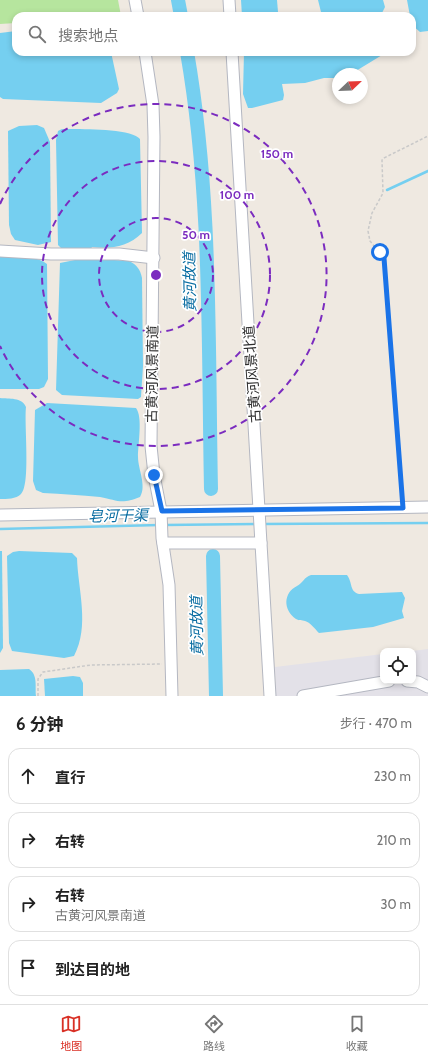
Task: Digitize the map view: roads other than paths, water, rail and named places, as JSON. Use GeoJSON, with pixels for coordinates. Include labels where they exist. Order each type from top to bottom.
{"type":"FeatureCollection","features":[{"type":"Feature","properties":{"kind":"street"},"geometry":{"type":"LineString","coordinates":[[135,0],[137,12]]}},
{"type":"Feature","properties":{"kind":"street"},"geometry":{"type":"LineString","coordinates":[[229,0],[230,12]]}},
{"type":"Feature","properties":{"kind":"street","name":"古黄河风景南道"},"geometry":{"type":"LineString","coordinates":[[146,56],[153,105],[154,258],[151,446],[154,475],[162,521],[163,543],[169,585],[172,696]]}},
{"type":"Feature","properties":{"kind":"street","name":"古黄河风景北道"},"geometry":{"type":"LineString","coordinates":[[232,56],[261,512],[261,541],[270,696]]}},
{"type":"Feature","properties":{"kind":"street"},"geometry":{"type":"LineString","coordinates":[[0,251],[51,254],[119,254],[154,258]]}},
{"type":"Feature","properties":{"kind":"street"},"geometry":{"type":"LineString","coordinates":[[0,515],[162,521],[261,512],[428,507]]}},
{"type":"Feature","properties":{"kind":"street"},"geometry":{"type":"LineString","coordinates":[[163,543],[261,541]]}},
{"type":"Feature","properties":{"kind":"street"},"geometry":{"type":"LineString","coordinates":[[416,682],[428,687]]}},
{"type":"Feature","properties":{"kind":"street"},"geometry":{"type":"LineString","coordinates":[[303,696],[380,683]]}},
{"type":"Feature","properties":{"kind":"water"},"geometry":{"type":"Polygon","coordinates":[[[241,0],[277,0],[278,12],[242,12],[241,0]]]}},
{"type":"Feature","properties":{"kind":"water"},"geometry":{"type":"Polygon","coordinates":[[[318,0],[383,0],[385,7],[382,12],[321,12],[318,0]]]}},
{"type":"Feature","properties":{"kind":"water"},"geometry":{"type":"Polygon","coordinates":[[[407,0],[428,0],[428,31],[420,32],[416,28],[416,12],[409,12],[407,0]]]}},
{"type":"Feature","properties":{"kind":"water"},"geometry":{"type":"Polygon","coordinates":[[[12,32],[12,56],[112,56],[119,89],[117,93],[101,103],[3,99],[0,97],[0,33],[12,32]]]}},
{"type":"Feature","properties":{"kind":"water"},"geometry":{"type":"Polygon","coordinates":[[[244,56],[380,56],[361,68],[332,68],[332,78],[324,78],[305,83],[282,84],[284,95],[283,100],[248,108],[243,94],[244,56]]]}},
{"type":"Feature","properties":{"kind":"water"},"geometry":{"type":"Polygon","coordinates":[[[37,125],[44,128],[50,142],[51,242],[38,245],[15,240],[11,234],[9,225],[8,131],[19,126],[37,125]]]}},
{"type":"Feature","properties":{"kind":"water"},"geometry":{"type":"Polygon","coordinates":[[[62,129],[115,131],[135,135],[140,139],[142,233],[137,238],[119,246],[106,248],[92,247],[91,249],[62,249],[58,245],[56,140],[58,131],[62,129]]]}},
{"type":"Feature","properties":{"kind":"water"},"geometry":{"type":"Polygon","coordinates":[[[0,256],[18,256],[37,259],[47,264],[48,379],[44,387],[39,389],[0,389],[0,256]]]}},
{"type":"Feature","properties":{"kind":"water"},"geometry":{"type":"Polygon","coordinates":[[[85,258],[129,261],[138,268],[140,272],[142,278],[143,366],[141,397],[138,399],[62,395],[56,390],[60,263],[85,258]]]}},
{"type":"Feature","properties":{"kind":"water"},"geometry":{"type":"Polygon","coordinates":[[[0,398],[18,400],[26,407],[26,479],[21,494],[14,498],[8,499],[0,499],[0,398]]]}},
{"type":"Feature","properties":{"kind":"water"},"geometry":{"type":"Polygon","coordinates":[[[47,403],[136,408],[138,412],[140,431],[138,462],[143,488],[140,497],[128,501],[119,501],[100,497],[43,493],[36,490],[33,481],[35,410],[47,403]]]}},
{"type":"Feature","properties":{"kind":"water"},"geometry":{"type":"Polygon","coordinates":[[[0,551],[2,551],[3,648],[0,653],[0,551]]]}},
{"type":"Feature","properties":{"kind":"water"},"geometry":{"type":"Polygon","coordinates":[[[13,552],[72,553],[77,558],[82,620],[79,644],[74,656],[64,658],[12,651],[9,643],[7,556],[13,552]]]}},
{"type":"Feature","properties":{"kind":"water"},"geometry":{"type":"Polygon","coordinates":[[[311,575],[347,575],[352,589],[359,594],[402,592],[405,598],[402,611],[404,618],[373,627],[319,633],[309,623],[296,619],[289,611],[286,602],[292,589],[311,575]]]}},
{"type":"Feature","properties":{"kind":"water"},"geometry":{"type":"Polygon","coordinates":[[[29,669],[34,674],[36,696],[0,696],[0,670],[29,669]]]}},
{"type":"Feature","properties":{"kind":"water"},"geometry":{"type":"Polygon","coordinates":[[[73,676],[80,677],[83,683],[83,696],[45,696],[44,679],[73,676]]]}},
{"type":"Feature","properties":{"kind":"waterway","name":"黄河故道"},"geometry":{"type":"LineString","coordinates":[[178,0],[180,12]]}},
{"type":"Feature","properties":{"kind":"waterway","name":"黄河故道"},"geometry":{"type":"LineString","coordinates":[[188,56],[201,160],[205,215],[209,325],[211,489]]}},
{"type":"Feature","properties":{"kind":"waterway"},"geometry":{"type":"LineString","coordinates":[[387,190],[428,171]]}},
{"type":"Feature","properties":{"kind":"waterway","name":"皂河干渠"},"geometry":{"type":"LineString","coordinates":[[262,524],[428,523]]}},
{"type":"Feature","properties":{"kind":"waterway","name":"皂河干渠"},"geometry":{"type":"LineString","coordinates":[[164,525],[257,524]]}},
{"type":"Feature","properties":{"kind":"waterway","name":"皂河干渠"},"geometry":{"type":"LineString","coordinates":[[0,529],[159,525]]}},
{"type":"Feature","properties":{"kind":"waterway","name":"黄河故道"},"geometry":{"type":"LineString","coordinates":[[213,556],[216,696]]}}]}
